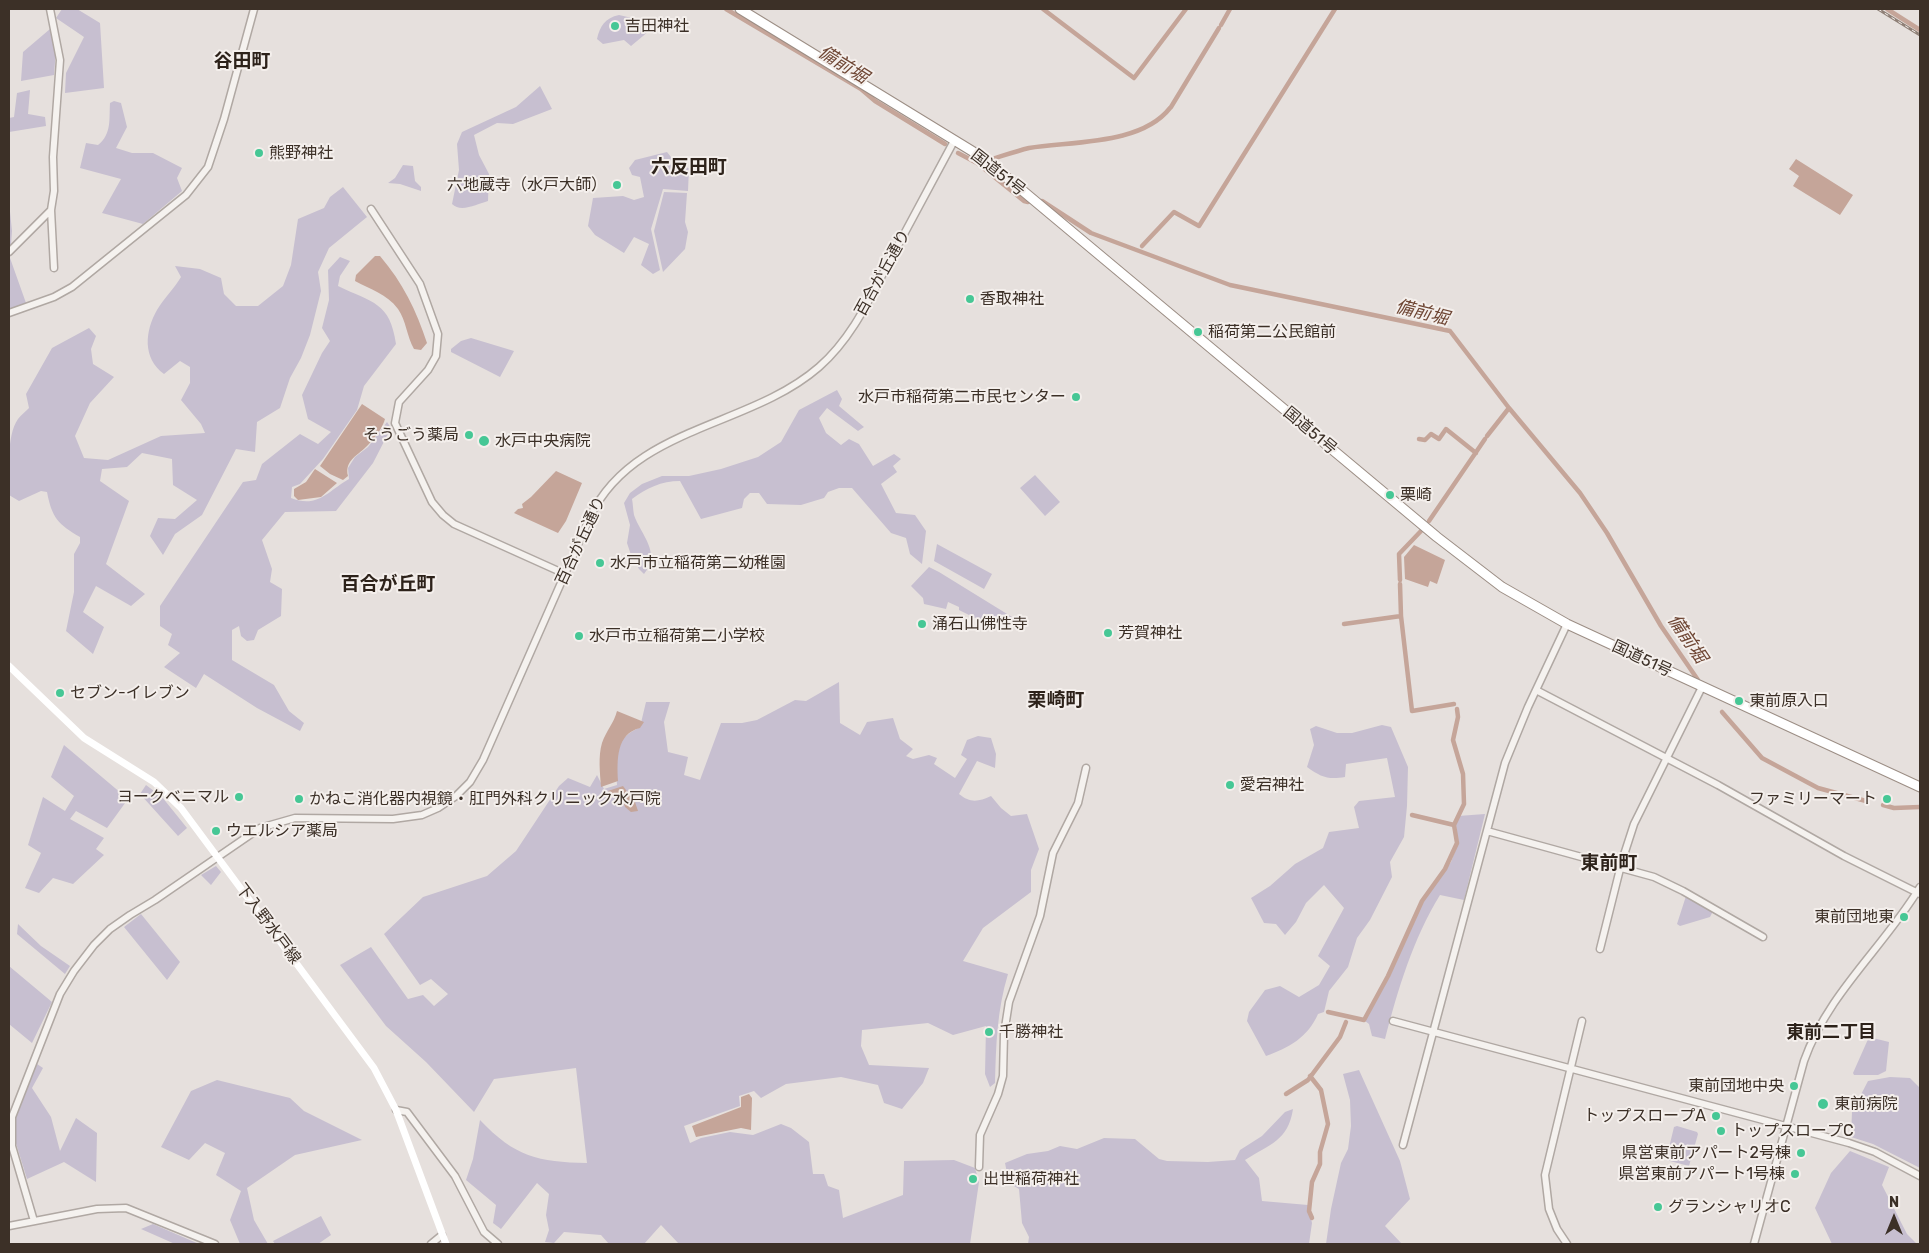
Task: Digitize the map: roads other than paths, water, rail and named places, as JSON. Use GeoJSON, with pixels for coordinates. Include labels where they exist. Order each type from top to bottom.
{"type":"FeatureCollection","features":[{"type":"Feature","properties":{"kind":"highway","name":"国道51号"},"geometry":{"type":"LineString","coordinates":[[740,9],[954,141],[1005,176],[1464,560],[1502,587],[1567,624],[1920,787]]}},
{"type":"Feature","properties":{"kind":"main road","name":"下入野水戸線"},"geometry":{"type":"LineString","coordinates":[[9,666],[84,738],[167,792],[218,857],[366,1054],[396,1110],[446,1244]]}},
{"type":"Feature","properties":{"kind":"street"},"geometry":{"type":"LineString","coordinates":[[50,9],[60,60],[53,157],[54,191],[50,210],[54,268]]}},
{"type":"Feature","properties":{"kind":"street"},"geometry":{"type":"LineString","coordinates":[[9,313],[54,297],[72,287],[186,194],[199,181],[208,167],[216,144],[254,9]]}},
{"type":"Feature","properties":{"kind":"street","name":"百合が丘通り"},"geometry":{"type":"LineString","coordinates":[[34,1221],[12,1146],[11,1122],[60,994],[84,957],[110,928],[254,831],[287,819],[405,819],[438,808],[456,796],[475,774],[599,499],[626,468],[660,447],[786,390],[814,371],[836,349],[862,313],[954,141]]}},
{"type":"Feature","properties":{"kind":"street"},"geometry":{"type":"LineString","coordinates":[[371,209],[420,284],[438,334],[436,356],[428,370],[396,406],[395,418],[398,434],[428,495],[443,516],[454,524],[565,574]]}},
{"type":"Feature","properties":{"kind":"street"},"geometry":{"type":"LineString","coordinates":[[9,252],[50,210]]}},
{"type":"Feature","properties":{"kind":"street"},"geometry":{"type":"LineString","coordinates":[[1403,1145],[1505,763],[1567,624]]}},
{"type":"Feature","properties":{"kind":"street"},"geometry":{"type":"LineString","coordinates":[[1600,949],[1620,867],[1634,824],[1702,687]]}},
{"type":"Feature","properties":{"kind":"street"},"geometry":{"type":"LineString","coordinates":[[1536,690],[1738,796],[1844,856],[1919,891],[1836,999],[1820,1024],[1806,1056],[1754,1244]]}},
{"type":"Feature","properties":{"kind":"street"},"geometry":{"type":"LineString","coordinates":[[979,1167],[979,1144],[982,1126],[998,1094],[1003,1076],[1004,1034],[1009,1002],[1040,916],[1053,853],[1078,803],[1086,768]]}},
{"type":"Feature","properties":{"kind":"street"},"geometry":{"type":"LineString","coordinates":[[1486,831],[1620,867],[1676,888],[1763,937]]}},
{"type":"Feature","properties":{"kind":"street"},"geometry":{"type":"LineString","coordinates":[[1392,1021],[1863,1148],[1920,1176]]}},
{"type":"Feature","properties":{"kind":"street"},"geometry":{"type":"LineString","coordinates":[[1568,1244],[1557,1229],[1548,1208],[1545,1175],[1582,1021]]}},
{"type":"Feature","properties":{"kind":"street"},"geometry":{"type":"LineString","coordinates":[[396,1110],[408,1112],[446,1162],[484,1232],[498,1244]]}},
{"type":"Feature","properties":{"kind":"street"},"geometry":{"type":"LineString","coordinates":[[9,1226],[97,1209],[126,1208],[215,1244]]}},
{"type":"Feature","properties":{"kind":"street"},"geometry":{"type":"LineString","coordinates":[[431,1244],[442,1235]]}},
{"type":"Feature","properties":{"kind":"waterway","name":"備前堀"},"geometry":{"type":"LineString","coordinates":[[726,9],[861,89],[875,101],[945,144]]}},
{"type":"Feature","properties":{"kind":"waterway"},"geometry":{"type":"LineString","coordinates":[[1043,9],[1134,78],[1186,9]]}},
{"type":"Feature","properties":{"kind":"waterway"},"geometry":{"type":"LineString","coordinates":[[1221,25],[1230,9]]}},
{"type":"Feature","properties":{"kind":"waterway"},"geometry":{"type":"LineString","coordinates":[[1142,246],[1174,212],[1199,226],[1335,9]]}},
{"type":"Feature","properties":{"kind":"waterway"},"geometry":{"type":"LineString","coordinates":[[1887,9],[1920,30]]}},
{"type":"Feature","properties":{"kind":"waterway"},"geometry":{"type":"LineString","coordinates":[[1171,107],[1219,28]]}},
{"type":"Feature","properties":{"kind":"waterway"},"geometry":{"type":"LineString","coordinates":[[992,159],[1029,148],[1085,142],[1124,135],[1142,129],[1157,120],[1170,108]]}},
{"type":"Feature","properties":{"kind":"waterway","name":"備前堀"},"geometry":{"type":"LineString","coordinates":[[958,153],[977,163],[1024,201],[1028,202]]}},
{"type":"Feature","properties":{"kind":"waterway","name":"備前堀"},"geometry":{"type":"LineString","coordinates":[[1042,201],[1091,233],[1230,285],[1450,331],[1509,408],[1580,493],[1607,533],[1661,626],[1698,680]]}},
{"type":"Feature","properties":{"kind":"waterway"},"geometry":{"type":"LineString","coordinates":[[1487,436],[1509,408]]}},
{"type":"Feature","properties":{"kind":"waterway"},"geometry":{"type":"LineString","coordinates":[[1419,439],[1425,440],[1431,434],[1439,439],[1446,429],[1476,453]]}},
{"type":"Feature","properties":{"kind":"waterway"},"geometry":{"type":"LineString","coordinates":[[1429,521],[1485,439]]}},
{"type":"Feature","properties":{"kind":"waterway"},"geometry":{"type":"LineString","coordinates":[[1400,580],[1399,554],[1421,531]]}},
{"type":"Feature","properties":{"kind":"waterway"},"geometry":{"type":"LineString","coordinates":[[1400,584],[1401,616],[1412,711],[1454,704]]}},
{"type":"Feature","properties":{"kind":"waterway"},"geometry":{"type":"LineString","coordinates":[[1344,624],[1401,616]]}},
{"type":"Feature","properties":{"kind":"waterway"},"geometry":{"type":"LineString","coordinates":[[1328,1012],[1364,1020],[1388,976],[1422,901],[1445,869],[1457,843],[1454,825],[1464,804],[1463,774],[1453,740],[1458,717],[1457,709]]}},
{"type":"Feature","properties":{"kind":"waterway","name":"備前堀"},"geometry":{"type":"LineString","coordinates":[[1722,712],[1762,758],[1818,788],[1866,801]]}},
{"type":"Feature","properties":{"kind":"waterway","name":"備前堀"},"geometry":{"type":"LineString","coordinates":[[1883,805],[1894,808],[1920,807]]}},
{"type":"Feature","properties":{"kind":"waterway"},"geometry":{"type":"LineString","coordinates":[[1412,815],[1454,825]]}},
{"type":"Feature","properties":{"kind":"waterway"},"geometry":{"type":"LineString","coordinates":[[1286,1094],[1308,1080],[1340,1037],[1346,1022]]}},
{"type":"Feature","properties":{"kind":"waterway"},"geometry":{"type":"LineString","coordinates":[[1310,1076],[1321,1090],[1328,1124],[1320,1152],[1320,1164],[1312,1182],[1309,1211],[1312,1218]]}},
{"type":"Feature","properties":{"kind":"railway"},"geometry":{"type":"LineString","coordinates":[[1878,9],[1920,35]]}},
{"type":"Feature","properties":{"kind":"place","name":"吉田神社"},"geometry":{"type":"Point","coordinates":[615,26]}},
{"type":"Feature","properties":{"kind":"place","name":"熊野神社"},"geometry":{"type":"Point","coordinates":[259,153]}},
{"type":"Feature","properties":{"kind":"place","name":"六地蔵寺（水戸大師）"},"geometry":{"type":"Point","coordinates":[617,185]}},
{"type":"Feature","properties":{"kind":"place","name":"香取神社"},"geometry":{"type":"Point","coordinates":[970,299]}},
{"type":"Feature","properties":{"kind":"place","name":"稲荷第二公民館前"},"geometry":{"type":"Point","coordinates":[1198,332]}},
{"type":"Feature","properties":{"kind":"place","name":"水戸市稲荷第二市民センター"},"geometry":{"type":"Point","coordinates":[1076,397]}},
{"type":"Feature","properties":{"kind":"place","name":"そうごう薬局"},"geometry":{"type":"Point","coordinates":[469,435]}},
{"type":"Feature","properties":{"kind":"place","name":"水戸中央病院"},"geometry":{"type":"Point","coordinates":[484,441]}},
{"type":"Feature","properties":{"kind":"place","name":"栗崎"},"geometry":{"type":"Point","coordinates":[1390,495]}},
{"type":"Feature","properties":{"kind":"place","name":"水戸市立稲荷第二幼稚園"},"geometry":{"type":"Point","coordinates":[600,563]}},
{"type":"Feature","properties":{"kind":"place","name":"涌石山佛性寺"},"geometry":{"type":"Point","coordinates":[922,624]}},
{"type":"Feature","properties":{"kind":"place","name":"芳賀神社"},"geometry":{"type":"Point","coordinates":[1108,633]}},
{"type":"Feature","properties":{"kind":"place","name":"水戸市立稲荷第二小学校"},"geometry":{"type":"Point","coordinates":[579,636]}},
{"type":"Feature","properties":{"kind":"place","name":"セブン-イレブン"},"geometry":{"type":"Point","coordinates":[60,693]}},
{"type":"Feature","properties":{"kind":"place","name":"東前原入口"},"geometry":{"type":"Point","coordinates":[1739,701]}},
{"type":"Feature","properties":{"kind":"place","name":"愛宕神社"},"geometry":{"type":"Point","coordinates":[1230,785]}},
{"type":"Feature","properties":{"kind":"place","name":"ヨークベニマル"},"geometry":{"type":"Point","coordinates":[239,797]}},
{"type":"Feature","properties":{"kind":"place","name":"かねこ消化器内視鏡・肛門外科クリニック水戸院"},"geometry":{"type":"Point","coordinates":[299,799]}},
{"type":"Feature","properties":{"kind":"place","name":"ファミリーマート"},"geometry":{"type":"Point","coordinates":[1887,799]}},
{"type":"Feature","properties":{"kind":"place","name":"ウエルシア薬局"},"geometry":{"type":"Point","coordinates":[216,831]}},
{"type":"Feature","properties":{"kind":"place","name":"東前団地東"},"geometry":{"type":"Point","coordinates":[1904,917]}},
{"type":"Feature","properties":{"kind":"place","name":"千勝神社"},"geometry":{"type":"Point","coordinates":[989,1032]}},
{"type":"Feature","properties":{"kind":"place","name":"東前団地中央"},"geometry":{"type":"Point","coordinates":[1794,1086]}},
{"type":"Feature","properties":{"kind":"place","name":"東前病院"},"geometry":{"type":"Point","coordinates":[1823,1104]}},
{"type":"Feature","properties":{"kind":"place","name":"トップスロープA"},"geometry":{"type":"Point","coordinates":[1716,1116]}},
{"type":"Feature","properties":{"kind":"place","name":"トップスロープC"},"geometry":{"type":"Point","coordinates":[1721,1131]}},
{"type":"Feature","properties":{"kind":"place","name":"県営東前アパート2号棟"},"geometry":{"type":"Point","coordinates":[1801,1153]}},
{"type":"Feature","properties":{"kind":"place","name":"県営東前アパート1号棟"},"geometry":{"type":"Point","coordinates":[1795,1174]}},
{"type":"Feature","properties":{"kind":"place","name":"出世稲荷神社"},"geometry":{"type":"Point","coordinates":[973,1179]}},
{"type":"Feature","properties":{"kind":"place","name":"グランシャリオC"},"geometry":{"type":"Point","coordinates":[1658,1207]}},
{"type":"Feature","properties":{"kind":"district","name":"谷田町"},"geometry":{"type":"Point","coordinates":[242,62]}},
{"type":"Feature","properties":{"kind":"district","name":"六反田町"},"geometry":{"type":"Point","coordinates":[689,168]}},
{"type":"Feature","properties":{"kind":"district","name":"百合が丘町"},"geometry":{"type":"Point","coordinates":[388,585]}},
{"type":"Feature","properties":{"kind":"district","name":"栗崎町"},"geometry":{"type":"Point","coordinates":[1056,701]}},
{"type":"Feature","properties":{"kind":"district","name":"東前町"},"geometry":{"type":"Point","coordinates":[1609,864]}},
{"type":"Feature","properties":{"kind":"district","name":"東前二丁目"},"geometry":{"type":"Point","coordinates":[1831,1033]}}]}
